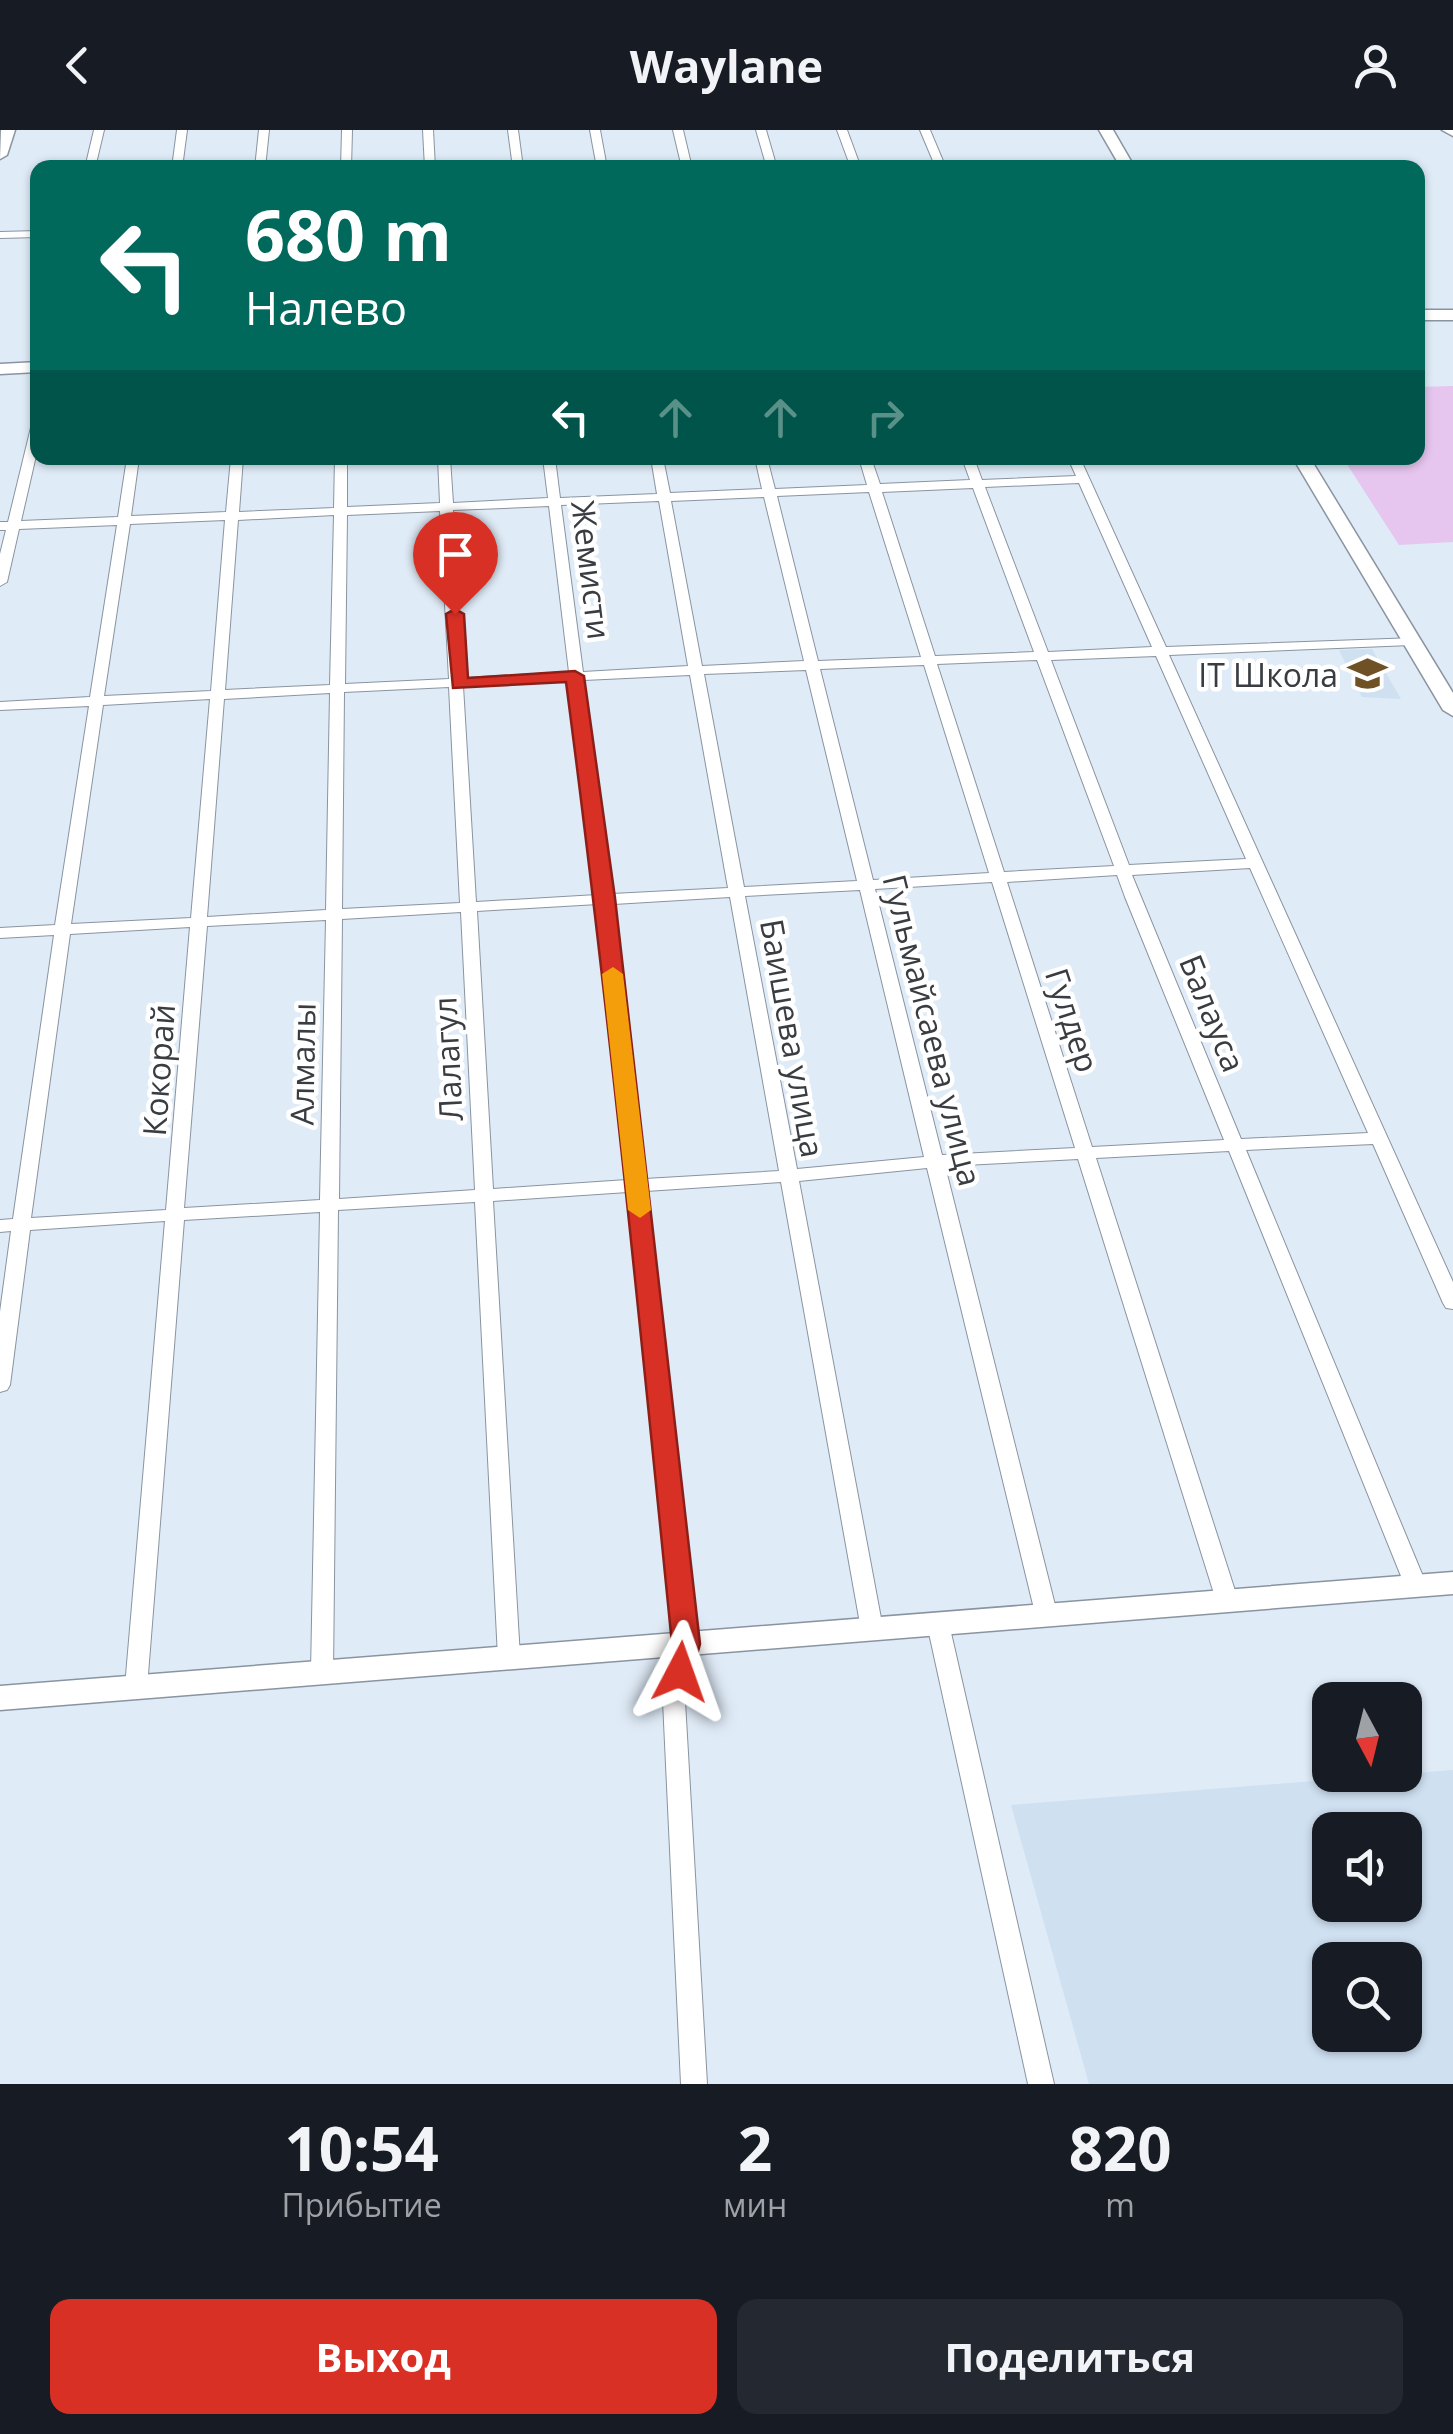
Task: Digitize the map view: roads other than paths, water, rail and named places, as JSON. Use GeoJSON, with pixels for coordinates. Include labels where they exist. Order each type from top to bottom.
{"type":"FeatureCollection","features":[{"type":"Feature","properties":{"kind":"main road"},"geometry":{"type":"LineString","coordinates":[[0,155],[8,130]]}},
{"type":"Feature","properties":{"kind":"main road"},"geometry":{"type":"LineString","coordinates":[[1106,130],[1123,160]]}},
{"type":"Feature","properties":{"kind":"main road"},"geometry":{"type":"LineString","coordinates":[[1425,319],[1453,318]]}},
{"type":"Feature","properties":{"kind":"main road"},"geometry":{"type":"LineString","coordinates":[[0,369],[30,367]]}},
{"type":"Feature","properties":{"kind":"main road"},"geometry":{"type":"LineString","coordinates":[[1305,465],[1453,710]]}},
{"type":"Feature","properties":{"kind":"main road"},"geometry":{"type":"LineString","coordinates":[[0,1698],[1453,1583]]}},
{"type":"Feature","properties":{"kind":"street"},"geometry":{"type":"LineString","coordinates":[[92,160],[99,130]]}},
{"type":"Feature","properties":{"kind":"street"},"geometry":{"type":"LineString","coordinates":[[178,160],[182,130]]}},
{"type":"Feature","properties":{"kind":"street"},"geometry":{"type":"LineString","coordinates":[[261,160],[264,130]]}},
{"type":"Feature","properties":{"kind":"street"},"geometry":{"type":"LineString","coordinates":[[346,160],[347,130]]}},
{"type":"Feature","properties":{"kind":"street"},"geometry":{"type":"LineString","coordinates":[[428,130],[430,160]]}},
{"type":"Feature","properties":{"kind":"street"},"geometry":{"type":"LineString","coordinates":[[513,130],[517,160]]}},
{"type":"Feature","properties":{"kind":"street"},"geometry":{"type":"LineString","coordinates":[[595,130],[601,160]]}},
{"type":"Feature","properties":{"kind":"street"},"geometry":{"type":"LineString","coordinates":[[678,130],[685,160]]}},
{"type":"Feature","properties":{"kind":"street"},"geometry":{"type":"LineString","coordinates":[[761,130],[770,160]]}},
{"type":"Feature","properties":{"kind":"street"},"geometry":{"type":"LineString","coordinates":[[842,130],[853,160]]}},
{"type":"Feature","properties":{"kind":"street"},"geometry":{"type":"LineString","coordinates":[[925,130],[938,160]]}},
{"type":"Feature","properties":{"kind":"street"},"geometry":{"type":"LineString","coordinates":[[0,235],[30,234]]}},
{"type":"Feature","properties":{"kind":"street"},"geometry":{"type":"LineString","coordinates":[[0,582],[5,526],[30,444]]}},
{"type":"Feature","properties":{"kind":"street"},"geometry":{"type":"LineString","coordinates":[[0,1385],[132,465]]}},
{"type":"Feature","properties":{"kind":"street","name":"Кокорай"},"geometry":{"type":"LineString","coordinates":[[136,1687],[237,465]]}},
{"type":"Feature","properties":{"kind":"street","name":"Алмалы"},"geometry":{"type":"LineString","coordinates":[[322,1672],[340,465]]}},
{"type":"Feature","properties":{"kind":"street","name":"Лалагул"},"geometry":{"type":"LineString","coordinates":[[445,465],[509,1658]]}},
{"type":"Feature","properties":{"kind":"street","name":"Жемисти"},"geometry":{"type":"LineString","coordinates":[[550,465],[605,898],[686,1644],[674,1700],[694,2084]]}},
{"type":"Feature","properties":{"kind":"street","name":"Баишева улица"},"geometry":{"type":"LineString","coordinates":[[658,465],[872,1629]]}},
{"type":"Feature","properties":{"kind":"street","name":"Гульмайсаева улица"},"geometry":{"type":"LineString","coordinates":[[763,465],[1048,1617]]}},
{"type":"Feature","properties":{"kind":"street","name":"Гулдер"},"geometry":{"type":"LineString","coordinates":[[867,465],[1227,1600]]}},
{"type":"Feature","properties":{"kind":"street","name":"Балауса"},"geometry":{"type":"LineString","coordinates":[[971,465],[1124,872],[1416,1586]]}},
{"type":"Feature","properties":{"kind":"street"},"geometry":{"type":"LineString","coordinates":[[1078,465],[1453,1303]]}},
{"type":"Feature","properties":{"kind":"street"},"geometry":{"type":"LineString","coordinates":[[5,526],[124,524],[1084,478]]}},
{"type":"Feature","properties":{"kind":"street"},"geometry":{"type":"LineString","coordinates":[[0,706],[696,670],[1411,641]]}},
{"type":"Feature","properties":{"kind":"street"},"geometry":{"type":"LineString","coordinates":[[0,933],[1257,862]]}},
{"type":"Feature","properties":{"kind":"street"},"geometry":{"type":"LineString","coordinates":[[0,1226],[330,1202],[788,1176],[936,1161],[1377,1138]]}},
{"type":"Feature","properties":{"kind":"street"},"geometry":{"type":"LineString","coordinates":[[938,1624],[1040,2084]]}},
{"type":"Feature","properties":{"kind":"place","name":"IT Школа"},"geometry":{"type":"Point","coordinates":[1368,674]}}]}
